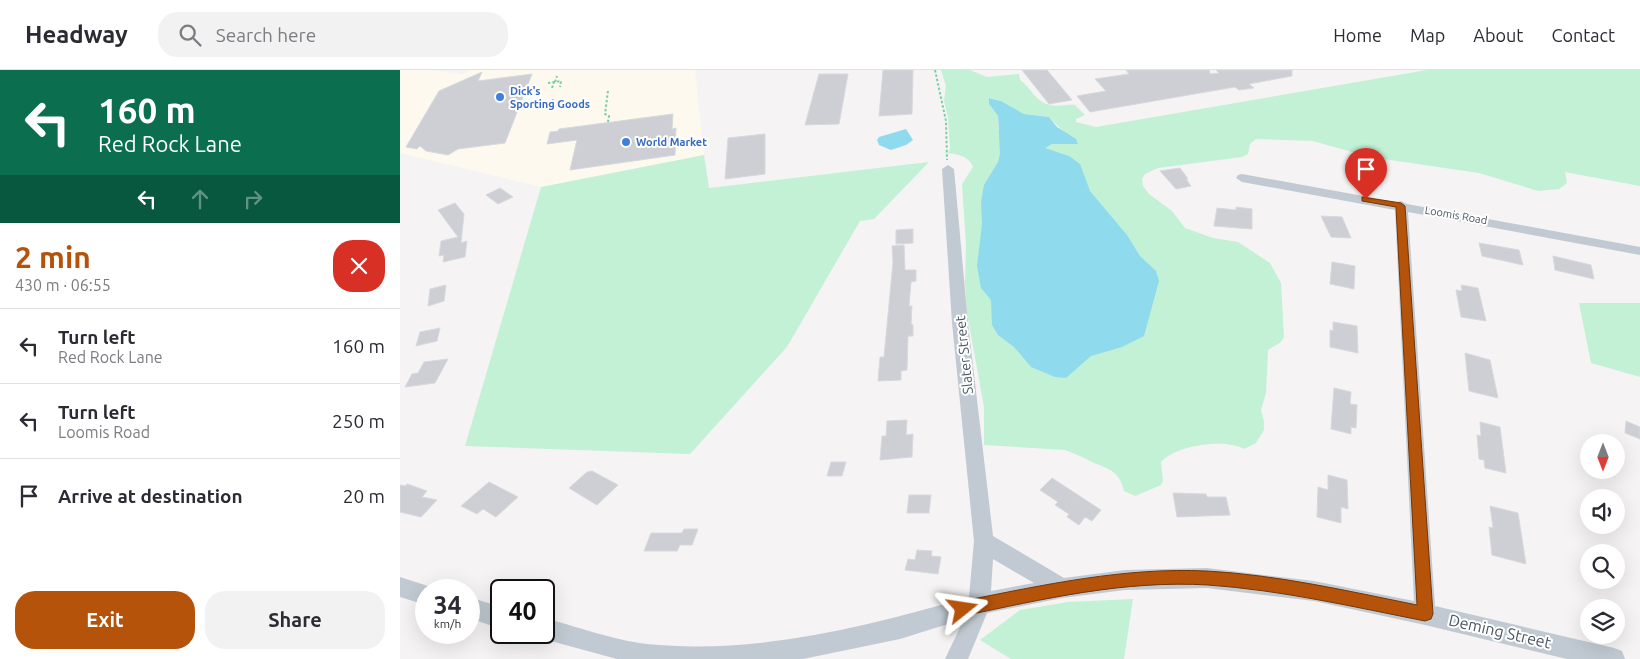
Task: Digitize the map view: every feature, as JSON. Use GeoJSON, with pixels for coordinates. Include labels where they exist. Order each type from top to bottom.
{"type":"FeatureCollection","features":[{"type":"Feature","properties":{"kind":"street","name":"Slater Street"},"geometry":{"type":"LineString","coordinates":[[948,169],[960,323],[984,540],[979,604],[956,659]]}},
{"type":"Feature","properties":{"kind":"street","name":"Loomis Road"},"geometry":{"type":"LineString","coordinates":[[1242,178],[1640,251]]}},
{"type":"Feature","properties":{"kind":"street"},"geometry":{"type":"LineString","coordinates":[[1401,206],[1425,614]]}},
{"type":"Feature","properties":{"kind":"street"},"geometry":{"type":"LineString","coordinates":[[984,540],[1009,558],[1062,588]]}},
{"type":"Feature","properties":{"kind":"street","name":"Deming Street"},"geometry":{"type":"LineString","coordinates":[[555,632],[645,654],[706,659],[796,650],[900,628],[979,604],[1062,588],[1125,580],[1207,578],[1314,591],[1425,614],[1614,659]]}},
{"type":"Feature","properties":{"kind":"street"},"geometry":{"type":"LineString","coordinates":[[400,587],[415,592]]}},
{"type":"Feature","properties":{"kind":"path"},"geometry":{"type":"LineString","coordinates":[[935,70],[946,122],[948,169]]}},
{"type":"Feature","properties":{"kind":"path"},"geometry":{"type":"LineString","coordinates":[[552,88],[557,76]]}},
{"type":"Feature","properties":{"kind":"path"},"geometry":{"type":"LineString","coordinates":[[548,83],[561,82],[560,87]]}},
{"type":"Feature","properties":{"kind":"path"},"geometry":{"type":"LineString","coordinates":[[608,91],[605,114],[609,116],[608,122]]}},
{"type":"Feature","properties":{"kind":"path"},"geometry":{"type":"LineString","coordinates":[[542,107],[552,105],[554,99]]}},
{"type":"Feature","properties":{"kind":"shaded area"},"geometry":{"type":"Polygon","coordinates":[[[400,70],[432,70],[462,74],[471,70],[695,70],[704,155],[541,187],[400,153],[400,70]]]}},
{"type":"Feature","properties":{"kind":"green space"},"geometry":{"type":"Polygon","coordinates":[[[941,70],[970,70],[987,77],[1019,74],[1020,80],[1041,101],[1053,106],[1075,105],[1085,115],[1076,119],[1076,122],[1096,127],[1427,70],[1640,70],[1640,186],[1565,172],[1567,183],[1559,189],[1538,191],[1479,173],[1370,157],[1313,141],[1256,139],[1250,144],[1248,154],[1242,157],[1158,168],[1145,174],[1142,179],[1143,186],[1149,194],[1172,211],[1185,228],[1213,238],[1238,242],[1270,263],[1281,283],[1284,337],[1281,342],[1268,350],[1266,393],[1261,410],[1264,430],[1256,443],[1244,449],[1225,444],[1214,444],[1177,451],[1161,462],[1163,481],[1161,485],[1135,496],[1124,491],[1119,478],[1112,471],[1065,450],[984,445],[984,407],[967,313],[965,282],[966,245],[962,184],[973,167],[964,157],[956,154],[942,153],[949,152],[950,147],[948,118],[944,101],[946,86],[941,70]],[[991,98],[989,104],[998,116],[998,130],[1064,132],[1049,117],[1024,114],[1001,101],[991,98]]]}},
{"type":"Feature","properties":{"kind":"green space"},"geometry":{"type":"Polygon","coordinates":[[[704,155],[709,188],[929,162],[874,219],[860,221],[787,347],[690,454],[465,446],[541,187],[704,155]]]}},
{"type":"Feature","properties":{"kind":"green space"},"geometry":{"type":"Polygon","coordinates":[[[1579,303],[1640,303],[1640,377],[1591,363],[1579,303]]]}},
{"type":"Feature","properties":{"kind":"green space"},"geometry":{"type":"Polygon","coordinates":[[[1133,599],[1124,659],[1011,659],[980,640],[1020,610],[1068,602],[1133,599]]]}},
{"type":"Feature","properties":{"kind":"water"},"geometry":{"type":"Polygon","coordinates":[[[989,98],[1001,101],[1024,114],[1049,117],[1057,127],[1076,139],[1078,144],[1052,144],[1045,148],[1069,156],[1080,164],[1090,191],[1127,235],[1140,256],[1156,271],[1159,281],[1144,336],[1122,347],[1091,356],[1066,378],[1055,377],[1031,367],[1014,347],[998,335],[992,325],[991,300],[981,288],[977,266],[982,224],[981,202],[984,185],[998,162],[1000,154],[998,116],[989,104],[989,98]]]}},
{"type":"Feature","properties":{"kind":"water"},"geometry":{"type":"Polygon","coordinates":[[[906,129],[913,140],[906,145],[891,150],[879,145],[877,140],[879,137],[906,129]]]}},
{"type":"Feature","properties":{"kind":"building"},"geometry":{"type":"Polygon","coordinates":[[[883,70],[913,70],[912,114],[879,116],[883,70]]]}},
{"type":"Feature","properties":{"kind":"building"},"geometry":{"type":"Polygon","coordinates":[[[1022,70],[1047,70],[1072,100],[1049,104],[1022,70]]]}},
{"type":"Feature","properties":{"kind":"building"},"geometry":{"type":"Polygon","coordinates":[[[1126,70],[1209,70],[1210,74],[1219,73],[1216,70],[1292,70],[1292,76],[1249,84],[1254,88],[1239,90],[1235,87],[1090,112],[1077,96],[1106,91],[1095,79],[1129,74],[1126,70]]]}},
{"type":"Feature","properties":{"kind":"building"},"geometry":{"type":"Polygon","coordinates":[[[482,72],[478,81],[532,74],[505,143],[458,149],[448,155],[426,151],[420,146],[417,149],[406,147],[439,91],[482,72]]]}},
{"type":"Feature","properties":{"kind":"building"},"geometry":{"type":"Polygon","coordinates":[[[819,74],[848,74],[839,124],[805,125],[819,74]]]}},
{"type":"Feature","properties":{"kind":"building","name":"World Market"},"geometry":{"type":"Polygon","coordinates":[[[673,114],[672,129],[676,128],[675,155],[570,170],[577,140],[547,144],[550,132],[558,131],[559,129],[673,114]]]}},
{"type":"Feature","properties":{"kind":"building"},"geometry":{"type":"Polygon","coordinates":[[[765,134],[765,174],[725,179],[728,138],[765,134]]]}},
{"type":"Feature","properties":{"kind":"building"},"geometry":{"type":"Polygon","coordinates":[[[1180,168],[1191,186],[1176,189],[1160,171],[1180,168]]]}},
{"type":"Feature","properties":{"kind":"building"},"geometry":{"type":"Polygon","coordinates":[[[500,188],[513,197],[498,204],[486,195],[500,188]]]}},
{"type":"Feature","properties":{"kind":"building"},"geometry":{"type":"Polygon","coordinates":[[[455,203],[464,214],[461,243],[467,241],[465,257],[443,262],[444,255],[439,256],[441,241],[458,237],[438,210],[455,203]]]}},
{"type":"Feature","properties":{"kind":"building"},"geometry":{"type":"Polygon","coordinates":[[[1236,207],[1252,209],[1252,229],[1214,226],[1217,208],[1236,210],[1236,207]]]}},
{"type":"Feature","properties":{"kind":"building"},"geometry":{"type":"Polygon","coordinates":[[[1321,216],[1342,217],[1351,238],[1331,237],[1321,216]]]}},
{"type":"Feature","properties":{"kind":"building"},"geometry":{"type":"Polygon","coordinates":[[[913,229],[913,243],[896,244],[896,230],[913,229]]]}},
{"type":"Feature","properties":{"kind":"building"},"geometry":{"type":"Polygon","coordinates":[[[1479,243],[1519,250],[1523,265],[1482,256],[1479,243]]]}},
{"type":"Feature","properties":{"kind":"building"},"geometry":{"type":"Polygon","coordinates":[[[904,245],[905,270],[916,270],[916,281],[911,282],[909,306],[912,306],[911,324],[913,325],[913,336],[908,336],[907,370],[901,371],[901,380],[878,381],[880,357],[884,357],[893,262],[892,246],[904,245]]]}},
{"type":"Feature","properties":{"kind":"building"},"geometry":{"type":"Polygon","coordinates":[[[1553,256],[1591,265],[1594,279],[1555,270],[1553,256]]]}},
{"type":"Feature","properties":{"kind":"building"},"geometry":{"type":"Polygon","coordinates":[[[1332,262],[1355,266],[1354,289],[1330,284],[1332,262]]]}},
{"type":"Feature","properties":{"kind":"building"},"geometry":{"type":"Polygon","coordinates":[[[446,285],[444,301],[428,306],[430,289],[446,285]]]}},
{"type":"Feature","properties":{"kind":"building"},"geometry":{"type":"Polygon","coordinates":[[[1461,285],[1478,288],[1486,321],[1461,317],[1456,290],[1462,291],[1461,285]]]}},
{"type":"Feature","properties":{"kind":"building"},"geometry":{"type":"Polygon","coordinates":[[[1333,322],[1357,326],[1358,353],[1330,347],[1330,330],[1333,331],[1333,322]]]}},
{"type":"Feature","properties":{"kind":"building"},"geometry":{"type":"Polygon","coordinates":[[[440,328],[437,341],[416,346],[420,332],[440,328]]]}},
{"type":"Feature","properties":{"kind":"building"},"geometry":{"type":"Polygon","coordinates":[[[1465,353],[1490,360],[1498,398],[1469,391],[1465,353]]]}},
{"type":"Feature","properties":{"kind":"building"},"geometry":{"type":"Polygon","coordinates":[[[448,359],[435,383],[405,387],[412,374],[418,373],[424,362],[448,359]]]}},
{"type":"Feature","properties":{"kind":"building"},"geometry":{"type":"Polygon","coordinates":[[[1334,388],[1351,392],[1350,404],[1357,405],[1356,428],[1351,427],[1351,434],[1331,429],[1334,388]]]}},
{"type":"Feature","properties":{"kind":"building"},"geometry":{"type":"Polygon","coordinates":[[[907,420],[906,435],[913,434],[912,457],[880,460],[882,436],[886,436],[887,421],[907,420]]]}},
{"type":"Feature","properties":{"kind":"building"},"geometry":{"type":"Polygon","coordinates":[[[1626,421],[1640,427],[1640,439],[1625,433],[1626,421]]]}},
{"type":"Feature","properties":{"kind":"building"},"geometry":{"type":"Polygon","coordinates":[[[1480,422],[1500,427],[1506,473],[1485,468],[1484,460],[1479,459],[1477,435],[1481,436],[1480,422]]]}},
{"type":"Feature","properties":{"kind":"building"},"geometry":{"type":"Polygon","coordinates":[[[831,462],[846,462],[842,476],[827,476],[831,462]]]}},
{"type":"Feature","properties":{"kind":"building"},"geometry":{"type":"Polygon","coordinates":[[[592,471],[618,485],[597,505],[569,488],[587,472],[592,471]]]}},
{"type":"Feature","properties":{"kind":"building"},"geometry":{"type":"Polygon","coordinates":[[[1328,475],[1347,480],[1348,509],[1341,507],[1341,523],[1317,517],[1318,487],[1328,490],[1328,475]]]}},
{"type":"Feature","properties":{"kind":"building"},"geometry":{"type":"Polygon","coordinates":[[[1052,478],[1101,510],[1092,521],[1085,517],[1079,525],[1067,517],[1069,514],[1055,505],[1058,502],[1040,490],[1052,478]]]}},
{"type":"Feature","properties":{"kind":"building"},"geometry":{"type":"Polygon","coordinates":[[[489,482],[518,497],[496,517],[483,509],[477,514],[461,506],[489,482]]]}},
{"type":"Feature","properties":{"kind":"building"},"geometry":{"type":"Polygon","coordinates":[[[407,484],[427,491],[422,497],[437,500],[421,517],[400,512],[400,485],[406,486],[407,484]]]}},
{"type":"Feature","properties":{"kind":"building"},"geometry":{"type":"Polygon","coordinates":[[[1173,493],[1226,497],[1230,515],[1177,517],[1173,493]]]}},
{"type":"Feature","properties":{"kind":"building"},"geometry":{"type":"Polygon","coordinates":[[[909,495],[931,495],[929,513],[907,513],[909,495]]]}},
{"type":"Feature","properties":{"kind":"building"},"geometry":{"type":"Polygon","coordinates":[[[1490,506],[1518,513],[1526,564],[1492,555],[1489,527],[1493,528],[1490,506]]]}},
{"type":"Feature","properties":{"kind":"building"},"geometry":{"type":"Polygon","coordinates":[[[684,529],[698,529],[692,545],[680,545],[677,551],[644,551],[651,533],[682,533],[684,529]]]}},
{"type":"Feature","properties":{"kind":"building"},"geometry":{"type":"Polygon","coordinates":[[[917,550],[932,551],[931,556],[941,557],[938,574],[905,570],[908,559],[915,560],[917,550]]]}},
{"type":"Feature","properties":{"kind":"place","name":"Dick's Sporting Goods"},"geometry":{"type":"Point","coordinates":[500,97]}},
{"type":"Feature","properties":{"kind":"place","name":"World Market"},"geometry":{"type":"Point","coordinates":[626,142]}},
{"type":"Feature","properties":{"kind":"route"},"geometry":{"type":"LineString","coordinates":[[963,609],[979,604],[1062,588],[1125,580],[1207,578],[1314,591],[1425,614],[1401,206],[1366,199]]}}]}
